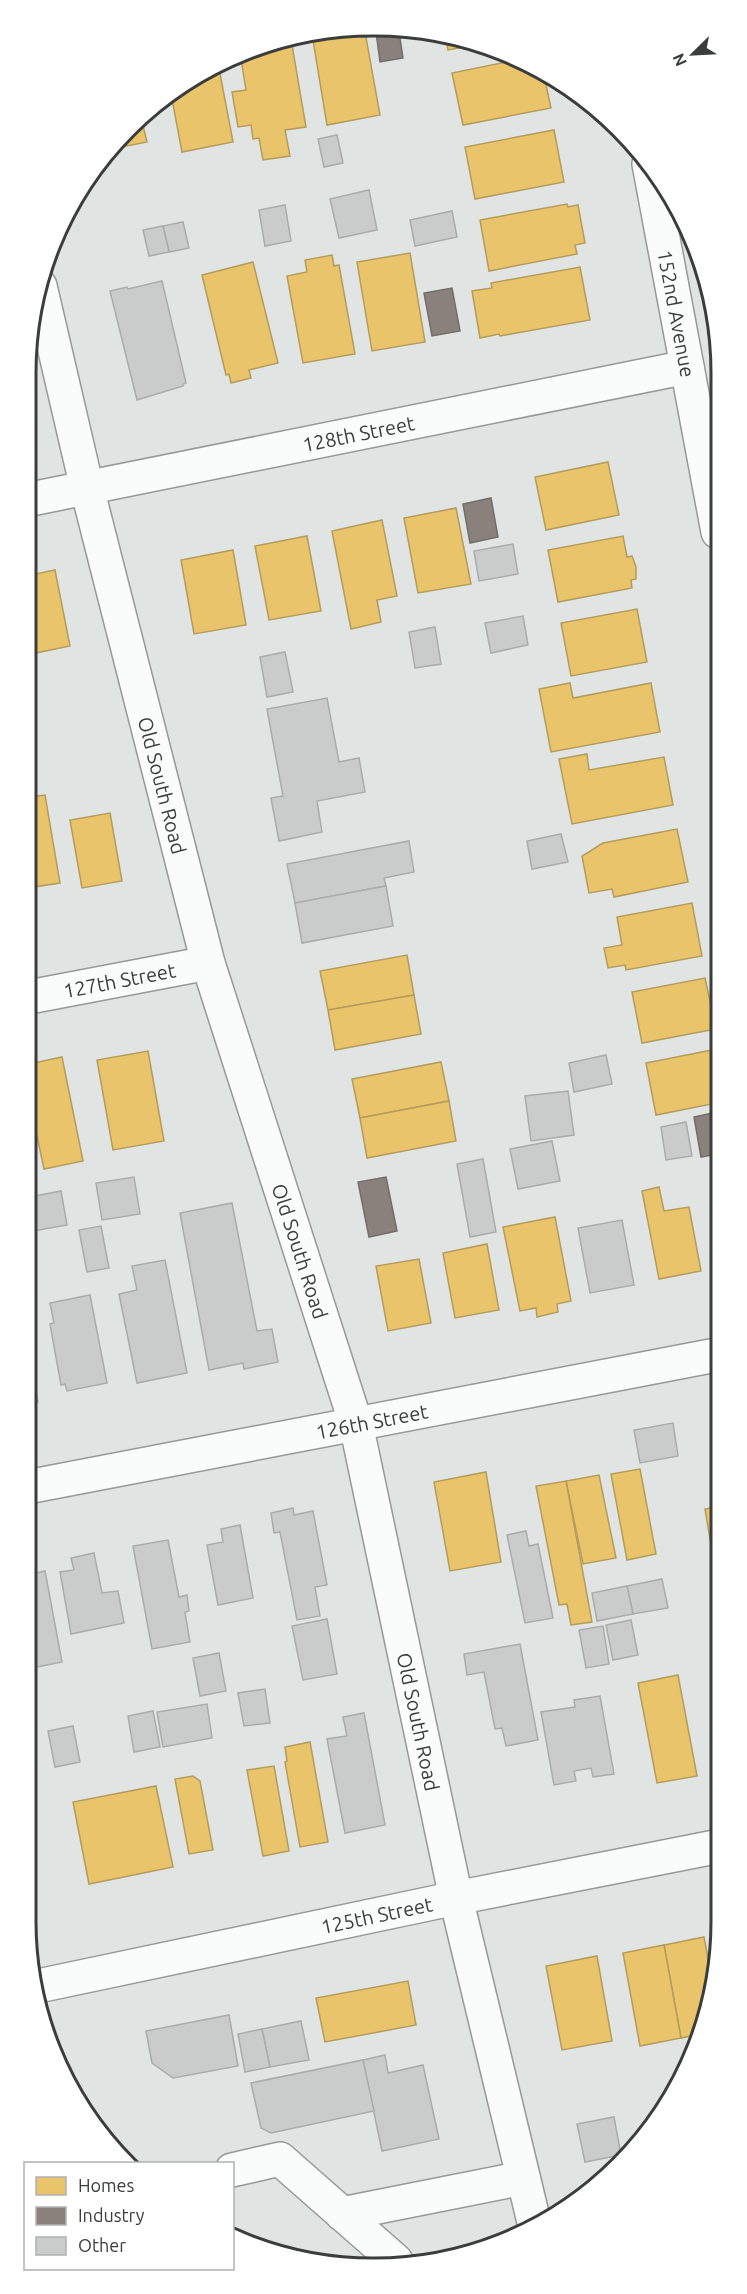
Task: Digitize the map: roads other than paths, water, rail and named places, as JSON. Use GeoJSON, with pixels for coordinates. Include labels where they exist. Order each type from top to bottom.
{"type":"FeatureCollection","features":[{"type":"Feature","properties":{"kind":"street","name":"152nd Avenue"},"geometry":{"type":"LineString","coordinates":[[653,184],[711,495]]}},
{"type":"Feature","properties":{"kind":"street","name":"Old South Road"},"geometry":{"type":"LineString","coordinates":[[44,302],[87,488],[208,963],[356,1424],[456,1898],[533,2218]]}},
{"type":"Feature","properties":{"kind":"street","name":"128th Street"},"geometry":{"type":"LineString","coordinates":[[36,498],[687,367]]}},
{"type":"Feature","properties":{"kind":"street","name":"127th Street"},"geometry":{"type":"LineString","coordinates":[[36,996],[208,963]]}},
{"type":"Feature","properties":{"kind":"street","name":"126th Street"},"geometry":{"type":"LineString","coordinates":[[36,1485],[711,1356]]}},
{"type":"Feature","properties":{"kind":"street","name":"125th Street"},"geometry":{"type":"LineString","coordinates":[[42,1985],[456,1898],[711,1848]]}},
{"type":"Feature","properties":{"kind":"street"},"geometry":{"type":"LineString","coordinates":[[234,2170],[280,2159],[392,2257]]}},
{"type":"Feature","properties":{"kind":"street"},"geometry":{"type":"LineString","coordinates":[[342,2214],[523,2178]]}}]}
